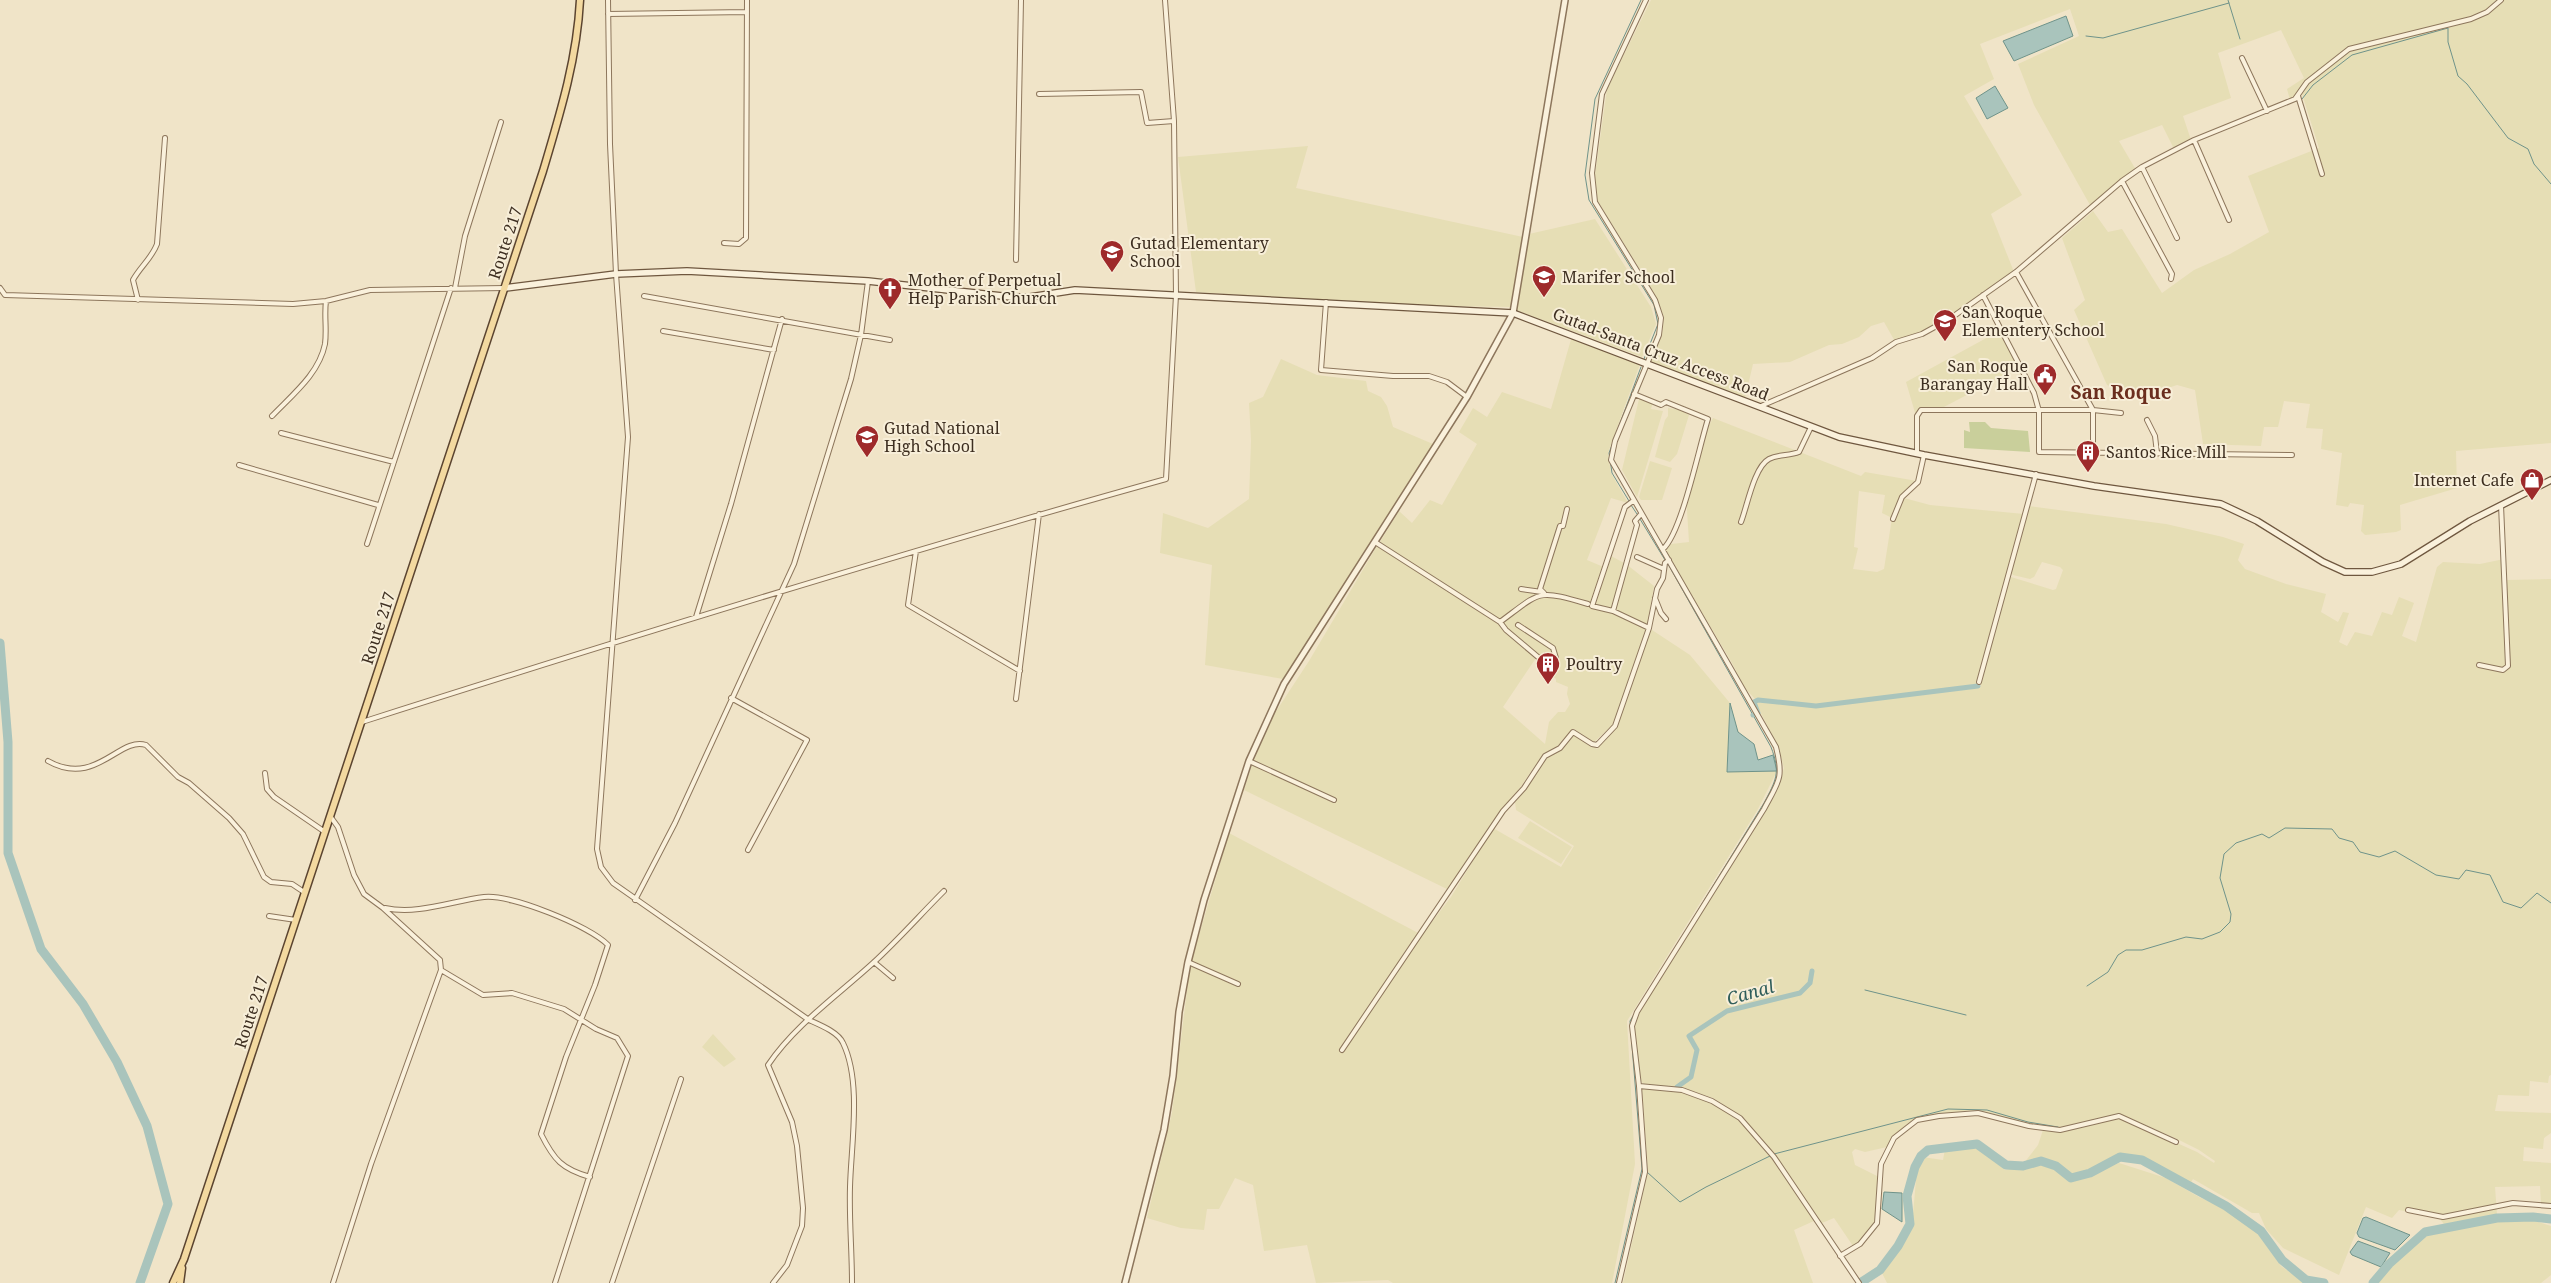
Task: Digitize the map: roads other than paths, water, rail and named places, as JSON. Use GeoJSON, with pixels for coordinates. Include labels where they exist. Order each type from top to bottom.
{"type":"FeatureCollection","features":[{"type":"Feature","properties":{"kind":"main road","name":"Route 217"},"geometry":{"type":"LineString","coordinates":[[173,1283],[184,1259],[505,288],[569,81],[579,27],[580,0]]}},
{"type":"Feature","properties":{"kind":"main road","name":"Gutad-Santa Cruz Access Road"},"geometry":{"type":"LineString","coordinates":[[505,288],[616,274],[687,271],[868,281],[1011,297],[1030,297],[1075,290],[1513,313],[1839,436],[1924,455],[2147,495],[2221,504],[2257,521],[2334,568],[2358,573],[2372,572],[2402,564],[2500,504],[2551,480]]}},
{"type":"Feature","properties":{"kind":"main road","name":"Route 217"},"geometry":{"type":"LineString","coordinates":[[180,1283],[184,1259]]}},
{"type":"Feature","properties":{"kind":"street"},"geometry":{"type":"LineString","coordinates":[[608,0],[610,144],[616,274],[628,437],[597,848],[601,867],[613,883],[809,1020],[823,1026],[842,1041],[849,1058],[854,1092],[850,1190],[852,1283]]}},
{"type":"Feature","properties":{"kind":"street"},"geometry":{"type":"LineString","coordinates":[[724,243],[739,244],[746,238],[747,0]]}},
{"type":"Feature","properties":{"kind":"street"},"geometry":{"type":"LineString","coordinates":[[1016,260],[1021,0]]}},
{"type":"Feature","properties":{"kind":"street"},"geometry":{"type":"LineString","coordinates":[[362,722],[611,643],[1038,514],[1166,479],[1176,295],[1174,121],[1165,0]]}},
{"type":"Feature","properties":{"kind":"street"},"geometry":{"type":"LineString","coordinates":[[1126,1283],[1164,1130],[1179,1012],[1188,962],[1204,900],[1249,761],[1284,684],[1467,397],[1513,313],[1564,0]]}},
{"type":"Feature","properties":{"kind":"street"},"geometry":{"type":"LineString","coordinates":[[1619,1283],[1644,1172],[1639,1086],[1632,1026],[1637,1012],[1764,809],[1778,782],[1782,768],[1776,747],[1611,460],[1615,441],[1659,335],[1661,318],[1655,300],[1595,202],[1592,173],[1602,94],[1646,0]]}},
{"type":"Feature","properties":{"kind":"street"},"geometry":{"type":"LineString","coordinates":[[1761,406],[1872,358],[1896,342],[1922,334],[1951,318],[2016,272],[2122,181],[2142,167],[2194,140],[2267,111],[2298,96],[2307,82],[2349,49],[2471,19],[2487,12],[2502,0]]}},
{"type":"Feature","properties":{"kind":"street"},"geometry":{"type":"LineString","coordinates":[[608,14],[747,12]]}},
{"type":"Feature","properties":{"kind":"street"},"geometry":{"type":"LineString","coordinates":[[2242,58],[2267,111]]}},
{"type":"Feature","properties":{"kind":"street"},"geometry":{"type":"LineString","coordinates":[[1039,94],[1141,92],[1147,123],[1174,121]]}},
{"type":"Feature","properties":{"kind":"street"},"geometry":{"type":"LineString","coordinates":[[2298,96],[2322,174]]}},
{"type":"Feature","properties":{"kind":"street"},"geometry":{"type":"LineString","coordinates":[[366,544],[378,504],[453,288],[465,236],[501,122]]}},
{"type":"Feature","properties":{"kind":"street"},"geometry":{"type":"LineString","coordinates":[[138,300],[133,280],[141,267],[154,253],[158,244],[165,138]]}},
{"type":"Feature","properties":{"kind":"street"},"geometry":{"type":"LineString","coordinates":[[2194,140],[2229,220]]}},
{"type":"Feature","properties":{"kind":"street"},"geometry":{"type":"LineString","coordinates":[[2142,167],[2177,238]]}},
{"type":"Feature","properties":{"kind":"street"},"geometry":{"type":"LineString","coordinates":[[2122,181],[2172,274],[2172,280]]}},
{"type":"Feature","properties":{"kind":"street"},"geometry":{"type":"LineString","coordinates":[[2016,272],[2093,410],[2094,452]]}},
{"type":"Feature","properties":{"kind":"street"},"geometry":{"type":"LineString","coordinates":[[635,900],[676,823],[731,698],[794,564],[851,379],[861,335],[868,281]]}},
{"type":"Feature","properties":{"kind":"street"},"geometry":{"type":"LineString","coordinates":[[0,288],[5,295],[294,304],[326,301],[370,290],[505,288]]}},
{"type":"Feature","properties":{"kind":"street"},"geometry":{"type":"LineString","coordinates":[[1983,295],[2034,393],[2039,411],[2039,452],[2292,455]]}},
{"type":"Feature","properties":{"kind":"street"},"geometry":{"type":"LineString","coordinates":[[644,296],[782,319],[890,340]]}},
{"type":"Feature","properties":{"kind":"street"},"geometry":{"type":"LineString","coordinates":[[272,416],[308,378],[320,357],[326,335],[326,301]]}},
{"type":"Feature","properties":{"kind":"street"},"geometry":{"type":"LineString","coordinates":[[1326,302],[1321,370],[1394,376],[1429,376],[1448,382],[1467,397]]}},
{"type":"Feature","properties":{"kind":"street"},"geometry":{"type":"LineString","coordinates":[[696,618],[731,504],[782,319]]}},
{"type":"Feature","properties":{"kind":"street"},"geometry":{"type":"LineString","coordinates":[[664,331],[774,350]]}},
{"type":"Feature","properties":{"kind":"street"},"geometry":{"type":"LineString","coordinates":[[1634,394],[1661,405],[1666,402],[1708,419],[1671,539],[1663,549]]}},
{"type":"Feature","properties":{"kind":"street"},"geometry":{"type":"LineString","coordinates":[[1917,453],[1917,416],[1921,410],[2093,410],[2121,413]]}},
{"type":"Feature","properties":{"kind":"street"},"geometry":{"type":"LineString","coordinates":[[2147,420],[2155,436],[2157,453]]}},
{"type":"Feature","properties":{"kind":"street"},"geometry":{"type":"LineString","coordinates":[[1741,522],[1753,484],[1764,462],[1780,455],[1799,452],[1811,426]]}},
{"type":"Feature","properties":{"kind":"street"},"geometry":{"type":"LineString","coordinates":[[281,433],[394,462]]}},
{"type":"Feature","properties":{"kind":"street"},"geometry":{"type":"LineString","coordinates":[[1893,519],[1902,497],[1917,483],[1924,455]]}},
{"type":"Feature","properties":{"kind":"street"},"geometry":{"type":"LineString","coordinates":[[239,465],[378,504]]}},
{"type":"Feature","properties":{"kind":"street"},"geometry":{"type":"LineString","coordinates":[[1979,682],[2036,474]]}},
{"type":"Feature","properties":{"kind":"street"},"geometry":{"type":"LineString","coordinates":[[1633,501],[1625,507],[1592,606],[1613,610],[1648,628]]}},
{"type":"Feature","properties":{"kind":"street"},"geometry":{"type":"LineString","coordinates":[[2479,665],[2503,670],[2508,666],[2500,504]]}},
{"type":"Feature","properties":{"kind":"street"},"geometry":{"type":"LineString","coordinates":[[1544,593],[1540,589],[1544,571],[1560,526],[1563,526],[1567,509]]}},
{"type":"Feature","properties":{"kind":"street"},"geometry":{"type":"LineString","coordinates":[[1016,699],[1038,514]]}},
{"type":"Feature","properties":{"kind":"street"},"geometry":{"type":"LineString","coordinates":[[1613,610],[1631,552],[1637,525],[1635,521],[1641,514]]}},
{"type":"Feature","properties":{"kind":"street"},"geometry":{"type":"LineString","coordinates":[[1375,542],[1500,622],[1533,655],[1551,668],[1556,658],[1553,648],[1518,625]]}},
{"type":"Feature","properties":{"kind":"street"},"geometry":{"type":"LineString","coordinates":[[916,551],[908,606],[1020,671]]}},
{"type":"Feature","properties":{"kind":"street"},"geometry":{"type":"LineString","coordinates":[[1638,557],[1664,569]]}},
{"type":"Feature","properties":{"kind":"street"},"geometry":{"type":"LineString","coordinates":[[1342,1050],[1503,811],[1520,794],[1545,756],[1560,748],[1573,732],[1592,744],[1597,745],[1614,726],[1648,628],[1665,563],[1669,560]]}},
{"type":"Feature","properties":{"kind":"street"},"geometry":{"type":"LineString","coordinates":[[1521,589],[1537,589],[1544,593],[1588,604]]}},
{"type":"Feature","properties":{"kind":"street"},"geometry":{"type":"LineString","coordinates":[[1500,622],[1533,597],[1544,593]]}},
{"type":"Feature","properties":{"kind":"street"},"geometry":{"type":"LineString","coordinates":[[1655,598],[1661,613],[1666,619]]}},
{"type":"Feature","properties":{"kind":"street"},"geometry":{"type":"LineString","coordinates":[[731,698],[807,740],[748,850]]}},
{"type":"Feature","properties":{"kind":"street"},"geometry":{"type":"LineString","coordinates":[[48,761],[58,767],[72,770],[96,765],[129,745],[141,743],[146,745],[178,777],[189,783],[234,823],[243,834],[264,877],[272,882],[292,884],[305,893]]}},
{"type":"Feature","properties":{"kind":"street"},"geometry":{"type":"LineString","coordinates":[[1249,761],[1334,800]]}},
{"type":"Feature","properties":{"kind":"street"},"geometry":{"type":"LineString","coordinates":[[265,773],[267,789],[274,798],[325,832]]}},
{"type":"Feature","properties":{"kind":"street"},"geometry":{"type":"LineString","coordinates":[[330,816],[338,827],[354,875],[364,894],[383,908],[440,960],[441,970],[370,1164],[333,1283]]}},
{"type":"Feature","properties":{"kind":"street"},"geometry":{"type":"LineString","coordinates":[[773,1283],[790,1257],[802,1226],[803,1208],[798,1146],[792,1122],[768,1065],[778,1051],[809,1020],[874,962],[944,891]]}},
{"type":"Feature","properties":{"kind":"street"},"geometry":{"type":"LineString","coordinates":[[383,908],[395,910],[414,909],[487,897],[528,905],[600,936],[608,945],[541,1134],[549,1150],[569,1171],[590,1176]]}},
{"type":"Feature","properties":{"kind":"street"},"geometry":{"type":"LineString","coordinates":[[391,916],[395,910]]}},
{"type":"Feature","properties":{"kind":"street"},"geometry":{"type":"LineString","coordinates":[[269,916],[296,920]]}},
{"type":"Feature","properties":{"kind":"street"},"geometry":{"type":"LineString","coordinates":[[874,962],[893,978]]}},
{"type":"Feature","properties":{"kind":"street"},"geometry":{"type":"LineString","coordinates":[[1188,962],[1238,984]]}},
{"type":"Feature","properties":{"kind":"street"},"geometry":{"type":"LineString","coordinates":[[441,970],[483,995],[512,993],[564,1009],[580,1020],[617,1038],[628,1056],[555,1283]]}},
{"type":"Feature","properties":{"kind":"street"},"geometry":{"type":"LineString","coordinates":[[612,1283],[681,1079]]}},
{"type":"Feature","properties":{"kind":"street"},"geometry":{"type":"LineString","coordinates":[[1639,1086],[1682,1090],[1712,1101],[1740,1118],[1762,1141],[1802,1196],[1859,1283]]}},
{"type":"Feature","properties":{"kind":"street"},"geometry":{"type":"LineString","coordinates":[[1840,1256],[1860,1244],[1877,1223],[1882,1164],[1894,1138],[1918,1120],[1939,1116],[1978,1113],[2029,1126],[2060,1130],[2119,1116],[2176,1142]]}},
{"type":"Feature","properties":{"kind":"street"},"geometry":{"type":"LineString","coordinates":[[2408,1210],[2443,1217],[2514,1203],[2551,1206]]}},
{"type":"Feature","properties":{"kind":"water"},"geometry":{"type":"Polygon","coordinates":[[[2066,16],[2073,36],[2014,61],[2003,41],[2066,16]]]}},
{"type":"Feature","properties":{"kind":"water"},"geometry":{"type":"Polygon","coordinates":[[[1995,86],[2008,108],[1987,119],[1976,98],[1995,86]]]}},
{"type":"Feature","properties":{"kind":"water"},"geometry":{"type":"Polygon","coordinates":[[[1730,703],[1738,732],[1754,744],[1758,760],[1773,755],[1777,771],[1727,772],[1730,703]]]}},
{"type":"Feature","properties":{"kind":"water"},"geometry":{"type":"Polygon","coordinates":[[[1884,1192],[1902,1193],[1902,1222],[1882,1209],[1884,1192]]]}},
{"type":"Feature","properties":{"kind":"water"},"geometry":{"type":"Polygon","coordinates":[[[2366,1217],[2410,1235],[2395,1250],[2359,1237],[2357,1233],[2363,1218],[2366,1217]]]}},
{"type":"Feature","properties":{"kind":"water"},"geometry":{"type":"Polygon","coordinates":[[[2358,1241],[2390,1253],[2381,1267],[2352,1255],[2350,1252],[2358,1241]]]}},
{"type":"Feature","properties":{"kind":"waterway"},"geometry":{"type":"LineString","coordinates":[[1641,0],[1595,99],[1585,175],[1589,200],[1654,305],[1658,324],[1644,359]]}},
{"type":"Feature","properties":{"kind":"waterway"},"geometry":{"type":"LineString","coordinates":[[2228,0],[2240,39]]}},
{"type":"Feature","properties":{"kind":"waterway"},"geometry":{"type":"LineString","coordinates":[[2086,36],[2103,38],[2229,3]]}},
{"type":"Feature","properties":{"kind":"waterway"},"geometry":{"type":"LineString","coordinates":[[2302,99],[2313,85],[2352,55],[2448,28],[2448,42],[2458,76],[2467,84],[2508,138],[2528,149],[2534,164],[2551,184]]}},
{"type":"Feature","properties":{"kind":"waterway"},"geometry":{"type":"LineString","coordinates":[[1629,501],[1612,473],[1609,453],[1641,367]]}},
{"type":"Feature","properties":{"kind":"waterway"},"geometry":{"type":"LineString","coordinates":[[1631,505],[1637,514]]}},
{"type":"Feature","properties":{"kind":"waterway"},"geometry":{"type":"LineString","coordinates":[[1640,519],[1665,560]]}},
{"type":"Feature","properties":{"kind":"waterway"},"geometry":{"type":"LineString","coordinates":[[1615,1283],[1642,1169],[1630,1021],[1764,803],[1776,776],[1776,763],[1771,747],[1668,564]]}},
{"type":"Feature","properties":{"kind":"waterway"},"geometry":{"type":"LineString","coordinates":[[0,643],[8,742],[8,853],[41,949],[83,1004],[117,1062],[147,1126],[168,1204],[140,1283]]}},
{"type":"Feature","properties":{"kind":"waterway"},"geometry":{"type":"LineString","coordinates":[[1753,715],[1758,713],[1754,702],[1758,700],[1816,706],[1978,686]]}},
{"type":"Feature","properties":{"kind":"waterway"},"geometry":{"type":"LineString","coordinates":[[2087,986],[2108,972],[2118,955],[2126,950],[2142,950],[2186,937],[2202,939],[2220,932],[2230,922],[2231,914],[2220,878],[2224,854],[2236,843],[2262,834],[2269,838],[2285,828],[2332,829],[2339,838],[2353,842],[2360,852],[2379,857],[2395,851],[2436,875],[2459,879],[2466,870],[2490,875],[2503,902],[2521,908],[2537,893],[2551,903]]}},
{"type":"Feature","properties":{"kind":"waterway","name":"Canal"},"geometry":{"type":"LineString","coordinates":[[1677,1087],[1691,1077],[1697,1050],[1689,1036],[1727,1011],[1800,993],[1810,983],[1812,971]]}},
{"type":"Feature","properties":{"kind":"waterway"},"geometry":{"type":"LineString","coordinates":[[1865,990],[1966,1015]]}},
{"type":"Feature","properties":{"kind":"waterway"},"geometry":{"type":"LineString","coordinates":[[1774,1154],[1948,1109],[1987,1110],[2028,1122],[2058,1127]]}},
{"type":"Feature","properties":{"kind":"waterway"},"geometry":{"type":"LineString","coordinates":[[1860,1283],[1880,1270],[1898,1246],[1910,1224],[1907,1196],[1915,1167],[1921,1156],[1928,1150],[1977,1144],[2006,1165],[2023,1166],[2041,1161],[2056,1166],[2071,1178],[2090,1173],[2120,1157],[2142,1160],[2226,1206],[2261,1231],[2282,1260],[2306,1280],[2324,1283]]}},
{"type":"Feature","properties":{"kind":"waterway"},"geometry":{"type":"LineString","coordinates":[[1647,1172],[1680,1202],[1706,1187],[1770,1156]]}},
{"type":"Feature","properties":{"kind":"waterway"},"geometry":{"type":"LineString","coordinates":[[2373,1283],[2389,1264],[2425,1232],[2497,1218],[2533,1217],[2551,1219]]}},
{"type":"Feature","properties":{"kind":"place","name":"Gutad Elementary School"},"geometry":{"type":"Point","coordinates":[1112,273]}},
{"type":"Feature","properties":{"kind":"place","name":"Marifer School"},"geometry":{"type":"Point","coordinates":[1544,298]}},
{"type":"Feature","properties":{"kind":"place","name":"Mother of Perpetual Help Parish Church"},"geometry":{"type":"Point","coordinates":[890,310]}},
{"type":"Feature","properties":{"kind":"place","name":"San Roque Elementery School"},"geometry":{"type":"Point","coordinates":[1945,342]}},
{"type":"Feature","properties":{"kind":"place","name":"San Roque Barangay Hall"},"geometry":{"type":"Point","coordinates":[2045,396]}},
{"type":"Feature","properties":{"kind":"place","name":"Gutad National High School"},"geometry":{"type":"Point","coordinates":[867,458]}},
{"type":"Feature","properties":{"kind":"place","name":"Santos Rice Mill"},"geometry":{"type":"Point","coordinates":[2088,473]}},
{"type":"Feature","properties":{"kind":"place","name":"Internet Cafe"},"geometry":{"type":"Point","coordinates":[2532,501]}},
{"type":"Feature","properties":{"kind":"place","name":"Poultry"},"geometry":{"type":"Point","coordinates":[1548,685]}},
{"type":"Feature","properties":{"kind":"district","name":"San Roque"},"geometry":{"type":"Point","coordinates":[2121,392]}}]}
